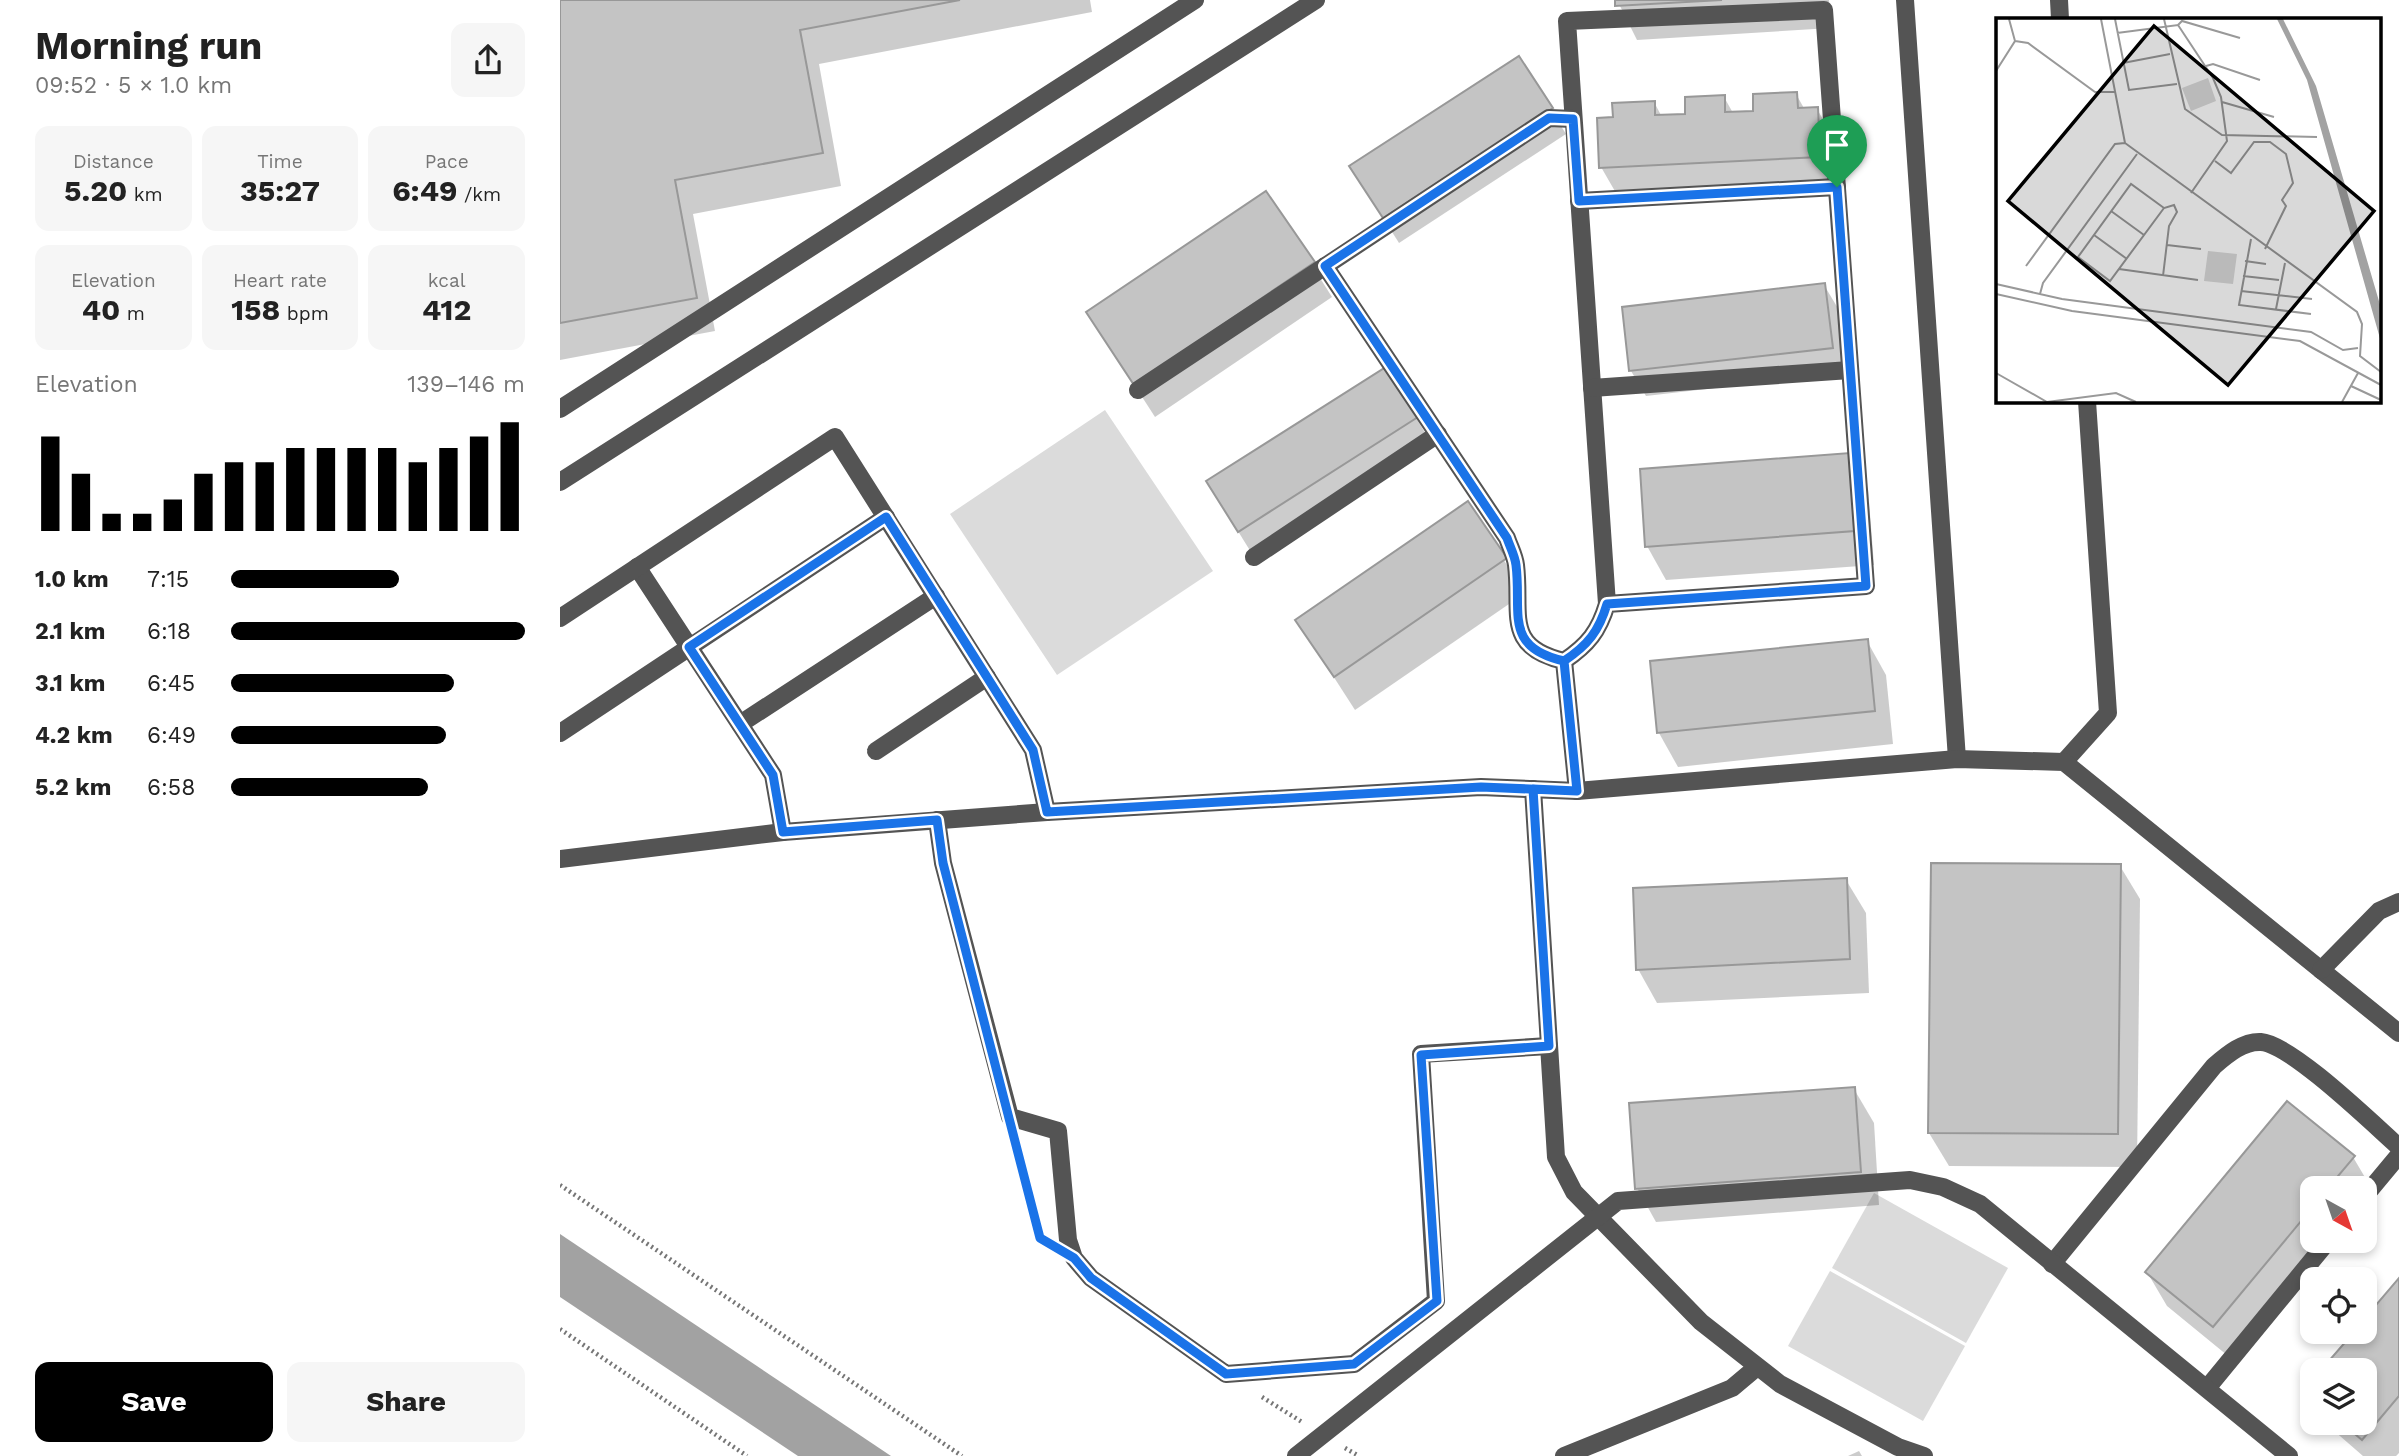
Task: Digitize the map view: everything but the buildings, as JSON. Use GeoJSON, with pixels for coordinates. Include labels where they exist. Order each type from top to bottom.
{"type":"FeatureCollection","features":[{"type":"Feature","properties":{"kind":"street"},"geometry":{"type":"LineString","coordinates":[[560,409],[1195,0]]}},
{"type":"Feature","properties":{"kind":"street"},"geometry":{"type":"LineString","coordinates":[[560,482],[1316,0]]}},
{"type":"Feature","properties":{"kind":"street"},"geometry":{"type":"LineString","coordinates":[[1905,0],[1957,759]]}},
{"type":"Feature","properties":{"kind":"street"},"geometry":{"type":"LineString","coordinates":[[2059,0],[2060,18]]}},
{"type":"Feature","properties":{"kind":"street"},"geometry":{"type":"LineString","coordinates":[[1325,266],[1507,538],[1516,564],[1515,614],[1525,642],[1540,655],[1564,661],[1582,649],[1599,630],[1607,604],[1567,22],[1824,10],[1866,586],[1607,604]]}},
{"type":"Feature","properties":{"kind":"street"},"geometry":{"type":"LineString","coordinates":[[1138,390],[1549,118],[1573,119]]}},
{"type":"Feature","properties":{"kind":"street"},"geometry":{"type":"LineString","coordinates":[[1579,201],[1837,187]]}},
{"type":"Feature","properties":{"kind":"street"},"geometry":{"type":"LineString","coordinates":[[1592,388],[1850,370]]}},
{"type":"Feature","properties":{"kind":"street"},"geometry":{"type":"LineString","coordinates":[[2064,762],[2108,713],[2087,402]]}},
{"type":"Feature","properties":{"kind":"street"},"geometry":{"type":"LineString","coordinates":[[1254,557],[1438,434]]}},
{"type":"Feature","properties":{"kind":"street"},"geometry":{"type":"LineString","coordinates":[[560,618],[835,437],[1033,750],[1047,812]]}},
{"type":"Feature","properties":{"kind":"street"},"geometry":{"type":"LineString","coordinates":[[560,733],[886,517]]}},
{"type":"Feature","properties":{"kind":"street"},"geometry":{"type":"LineString","coordinates":[[637,567],[773,775],[783,832]]}},
{"type":"Feature","properties":{"kind":"street"},"geometry":{"type":"LineString","coordinates":[[740,724],[936,596]]}},
{"type":"Feature","properties":{"kind":"street"},"geometry":{"type":"LineString","coordinates":[[1564,661],[1577,791]]}},
{"type":"Feature","properties":{"kind":"street"},"geometry":{"type":"LineString","coordinates":[[876,751],[987,677]]}},
{"type":"Feature","properties":{"kind":"street"},"geometry":{"type":"LineString","coordinates":[[560,859],[783,832],[1047,812],[1481,787],[1577,791],[1957,759],[2064,762],[2399,1033]]}},
{"type":"Feature","properties":{"kind":"street"},"geometry":{"type":"LineString","coordinates":[[1533,789],[1556,1157],[1574,1192],[1700,1322],[1757,1367],[1780,1384],[1898,1447],[1924,1456]]}},
{"type":"Feature","properties":{"kind":"street"},"geometry":{"type":"LineString","coordinates":[[937,820],[943,863],[1010,1116],[1058,1131],[1068,1240],[1074,1258],[1091,1278],[1226,1374],[1354,1364],[1437,1301],[1421,1055],[1549,1046]]}},
{"type":"Feature","properties":{"kind":"street"},"geometry":{"type":"LineString","coordinates":[[2322,971],[2379,911],[2399,902]]}},
{"type":"Feature","properties":{"kind":"street"},"geometry":{"type":"LineString","coordinates":[[2052,1264],[2214,1066],[2237,1048],[2261,1042],[2287,1051],[2399,1147]]}},
{"type":"Feature","properties":{"kind":"street"},"geometry":{"type":"LineString","coordinates":[[2377,1181],[2399,1155]]}},
{"type":"Feature","properties":{"kind":"street"},"geometry":{"type":"LineString","coordinates":[[1296,1456],[1618,1201],[1910,1180],[1943,1187],[1980,1204],[2208,1387],[2289,1456]]}},
{"type":"Feature","properties":{"kind":"street"},"geometry":{"type":"LineString","coordinates":[[2208,1387],[2319,1253]]}},
{"type":"Feature","properties":{"kind":"street"},"geometry":{"type":"LineString","coordinates":[[1564,1456],[1732,1388],[1757,1367]]}},
{"type":"Feature","properties":{"kind":"path"},"geometry":{"type":"LineString","coordinates":[[1010,1116],[1040,1238],[1074,1258]]}},
{"type":"Feature","properties":{"kind":"path"},"geometry":{"type":"LineString","coordinates":[[560,1185],[962,1456]]}},
{"type":"Feature","properties":{"kind":"path"},"geometry":{"type":"LineString","coordinates":[[560,1329],[747,1456]]}},
{"type":"Feature","properties":{"kind":"path"},"geometry":{"type":"LineString","coordinates":[[1226,1374],[1322,1434]]}},
{"type":"Feature","properties":{"kind":"shaded area"},"geometry":{"type":"Polygon","coordinates":[[[1105,410],[1213,571],[1057,675],[950,514],[1105,410]]]}},
{"type":"Feature","properties":{"kind":"shaded area"},"geometry":{"type":"Polygon","coordinates":[[[1874,1193],[2008,1268],[1966,1343],[1832,1268],[1874,1193]]]}},
{"type":"Feature","properties":{"kind":"shaded area"},"geometry":{"type":"Polygon","coordinates":[[[560,1234],[891,1456],[798,1456],[560,1297],[560,1234]]]}},
{"type":"Feature","properties":{"kind":"shaded area"},"geometry":{"type":"Polygon","coordinates":[[[1830,1271],[1965,1346],[1923,1421],[1788,1346],[1830,1271]]]}},
{"type":"Feature","properties":{"kind":"route"},"geometry":{"type":"LineString","coordinates":[[1837,187],[1579,201],[1573,119],[1549,118],[1325,266],[1507,538],[1516,564],[1515,614],[1525,642],[1540,655],[1564,661],[1577,791],[1533,789],[1481,787],[1047,812],[1033,750],[886,517],[689,647],[773,775],[783,832],[937,820],[943,863],[1040,1238],[1074,1258],[1091,1278],[1226,1374],[1354,1364],[1437,1301],[1421,1055],[1549,1046],[1533,789],[1577,791],[1571,726],[1564,661],[1582,649],[1599,630],[1607,604],[1866,586],[1837,187]]}}]}
